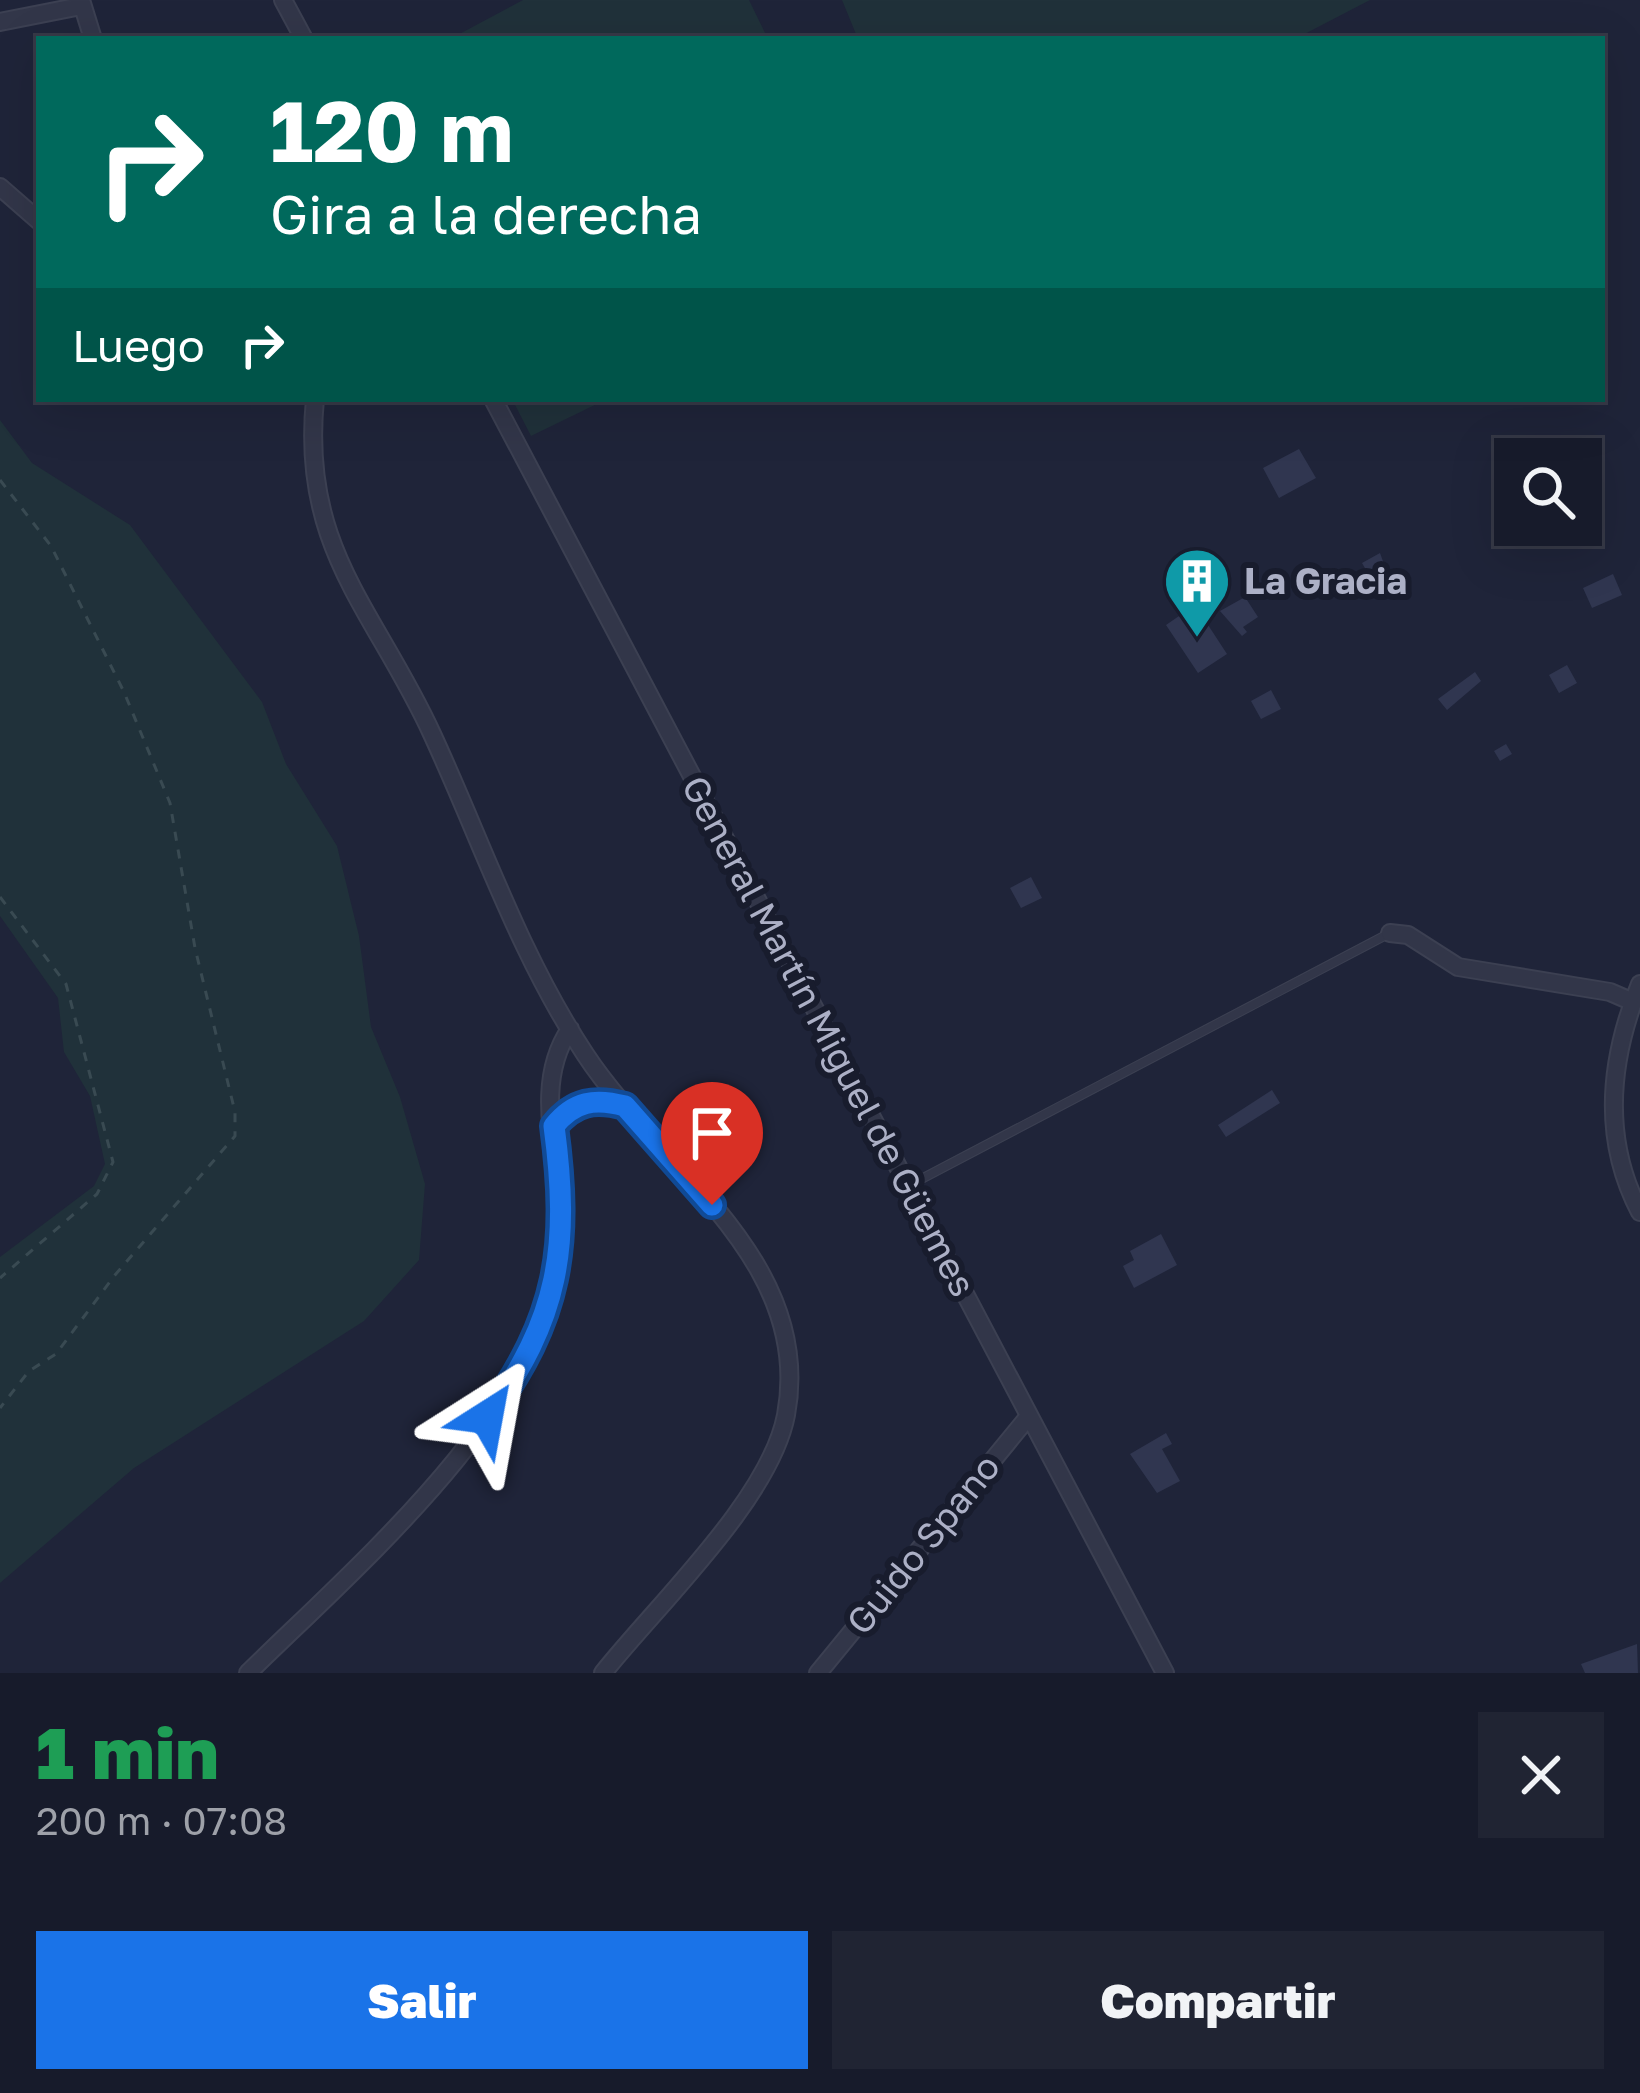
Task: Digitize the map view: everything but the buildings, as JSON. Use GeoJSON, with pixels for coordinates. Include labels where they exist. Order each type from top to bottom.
{"type":"FeatureCollection","features":[{"type":"Feature","properties":{"kind":"street"},"geometry":{"type":"LineString","coordinates":[[283,0],[302,36]]}},
{"type":"Feature","properties":{"kind":"street"},"geometry":{"type":"LineString","coordinates":[[0,22],[81,3],[91,36]]}},
{"type":"Feature","properties":{"kind":"street"},"geometry":{"type":"LineString","coordinates":[[0,187],[36,217]]}},
{"type":"Feature","properties":{"kind":"street"},"geometry":{"type":"LineString","coordinates":[[315,402],[309,456],[337,560],[365,618],[411,690],[505,908],[570,1030],[625,1106],[758,1266],[783,1325],[787,1412],[760,1478],[603,1673]]}},
{"type":"Feature","properties":{"kind":"street","name":"General Martín Miguel de Güemes"},"geometry":{"type":"LineString","coordinates":[[495,402],[1165,1673]]}},
{"type":"Feature","properties":{"kind":"street"},"geometry":{"type":"LineString","coordinates":[[1390,933],[1408,934],[1458,967],[1610,992],[1633,1002]]}},
{"type":"Feature","properties":{"kind":"street"},"geometry":{"type":"LineString","coordinates":[[1640,984],[1621,1032],[1610,1109],[1640,1212]]}},
{"type":"Feature","properties":{"kind":"street"},"geometry":{"type":"LineString","coordinates":[[248,1673],[441,1475],[527,1355],[554,1291],[562,1255],[549,1072],[570,1030]]}},
{"type":"Feature","properties":{"kind":"street"},"geometry":{"type":"LineString","coordinates":[[554,1126],[584,1102],[625,1106]]}},
{"type":"Feature","properties":{"kind":"street","name":"Guido Spano"},"geometry":{"type":"LineString","coordinates":[[818,1673],[1029,1416]]}},
{"type":"Feature","properties":{"kind":"lane"},"geometry":{"type":"LineString","coordinates":[[908,1186],[1390,933]]}},
{"type":"Feature","properties":{"kind":"path"},"geometry":{"type":"LineString","coordinates":[[0,481],[51,546],[124,692],[170,803],[195,948],[235,1112],[235,1136],[115,1274],[56,1354],[29,1371],[0,1408]]}},
{"type":"Feature","properties":{"kind":"path"},"geometry":{"type":"LineString","coordinates":[[0,897],[67,984],[113,1162],[98,1194],[0,1278]]}},
{"type":"Feature","properties":{"kind":"shaded area"},"geometry":{"type":"Polygon","coordinates":[[[523,0],[749,0],[767,36],[456,36],[523,0]]]}},
{"type":"Feature","properties":{"kind":"shaded area"},"geometry":{"type":"Polygon","coordinates":[[[842,0],[1370,0],[1301,36],[857,36],[842,0]]]}},
{"type":"Feature","properties":{"kind":"shaded area"},"geometry":{"type":"Polygon","coordinates":[[[514,402],[601,402],[531,436],[514,402]]]}},
{"type":"Feature","properties":{"kind":"shaded area"},"geometry":{"type":"Polygon","coordinates":[[[0,420],[32,463],[130,525],[262,702],[286,764],[337,846],[359,936],[371,1027],[400,1097],[425,1184],[419,1260],[364,1321],[134,1468],[0,1583],[0,1257],[94,1186],[105,1164],[90,1096],[64,1052],[58,998],[0,916],[0,420]]]}},
{"type":"Feature","properties":{"kind":"place","name":"La Gracia"},"geometry":{"type":"Point","coordinates":[1197,640]}},
{"type":"Feature","properties":{"kind":"route"},"geometry":{"type":"LineString","coordinates":[[487,1417],[527,1355],[554,1291],[562,1255],[563,1215],[554,1126],[563,1114],[584,1102],[625,1106],[712,1205]]}}]}
